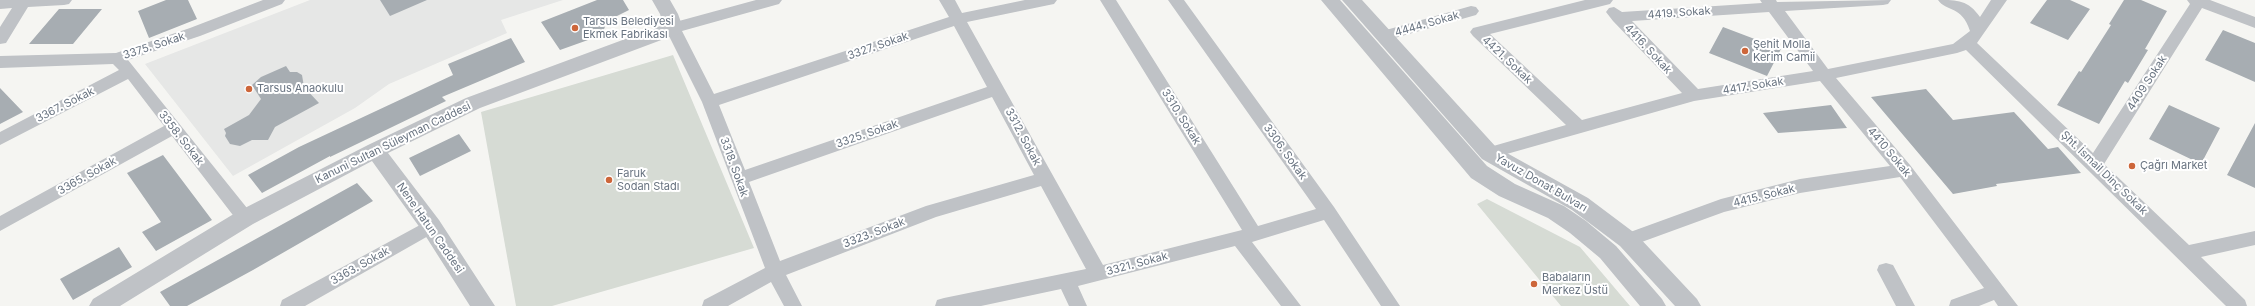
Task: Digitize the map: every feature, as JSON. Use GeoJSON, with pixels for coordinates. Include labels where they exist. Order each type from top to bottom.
{"type":"FeatureCollection","features":[{"type":"Feature","properties":{"kind":"street"},"geometry":{"type":"LineString","coordinates":[[0,4],[64,0]]}},
{"type":"Feature","properties":{"kind":"street","name":"3375. Sokak"},"geometry":{"type":"LineString","coordinates":[[0,62],[117,58],[195,32],[277,0]]}},
{"type":"Feature","properties":{"kind":"street"},"geometry":{"type":"LineString","coordinates":[[661,0],[669,14],[673,28],[774,0]]}},
{"type":"Feature","properties":{"kind":"street","name":"3312. Sokak"},"geometry":{"type":"LineString","coordinates":[[947,0],[959,19],[1098,274]]}},
{"type":"Feature","properties":{"kind":"street","name":"3327. Sokak"},"geometry":{"type":"LineString","coordinates":[[710,102],[959,19],[1049,0]]}},
{"type":"Feature","properties":{"kind":"street","name":"3310. Sokak"},"geometry":{"type":"LineString","coordinates":[[1108,0],[1247,236],[1292,306]]}},
{"type":"Feature","properties":{"kind":"street","name":"3306. Sokak"},"geometry":{"type":"LineString","coordinates":[[1176,0],[1328,212],[1391,306]]}},
{"type":"Feature","properties":{"kind":"street","name":"Yavuz Donat Bulvarı"},"geometry":{"type":"LineString","coordinates":[[1330,0],[1479,172],[1506,190],[1556,212],[1578,227],[1608,252],[1654,306]]}},
{"type":"Feature","properties":{"kind":"street","name":"Yavuz Donat Bulvarı"},"geometry":{"type":"LineString","coordinates":[[1351,0],[1489,153],[1580,204],[1628,240],[1689,306]]}},
{"type":"Feature","properties":{"kind":"street","name":"4416. Sokak"},"geometry":{"type":"LineString","coordinates":[[1605,0],[1618,17],[1694,95]]}},
{"type":"Feature","properties":{"kind":"street","name":"4421. Sokak"},"geometry":{"type":"LineString","coordinates":[[1579,127],[1478,32],[1605,0]]}},
{"type":"Feature","properties":{"kind":"street","name":"4419. Sokak"},"geometry":{"type":"LineString","coordinates":[[1618,17],[1770,3],[1883,0]]}},
{"type":"Feature","properties":{"kind":"street","name":"Şht. İsmail Dinç Sokak"},"geometry":{"type":"LineString","coordinates":[[1946,0],[1958,4],[1974,18],[1973,36],[2095,164],[2186,252],[2238,306]]}},
{"type":"Feature","properties":{"kind":"street"},"geometry":{"type":"LineString","coordinates":[[1973,36],[1999,0]]}},
{"type":"Feature","properties":{"kind":"street"},"geometry":{"type":"LineString","coordinates":[[2197,1],[2255,23]]}},
{"type":"Feature","properties":{"kind":"street","name":"4409 Sokak"},"geometry":{"type":"LineString","coordinates":[[2095,164],[2197,1]]}},
{"type":"Feature","properties":{"kind":"street"},"geometry":{"type":"LineString","coordinates":[[0,39],[24,2]]}},
{"type":"Feature","properties":{"kind":"street","name":"4410 Sokak"},"geometry":{"type":"LineString","coordinates":[[1770,3],[1824,75],[1904,170],[2009,306]]}},
{"type":"Feature","properties":{"kind":"street","name":"4444. Sokak"},"geometry":{"type":"LineString","coordinates":[[1384,36],[1471,11]]}},
{"type":"Feature","properties":{"kind":"street","name":"3318. Sokak"},"geometry":{"type":"LineString","coordinates":[[673,28],[710,102],[775,271],[792,306]]}},
{"type":"Feature","properties":{"kind":"street","name":"Kanuni Sultan Süleyman Caddesi"},"geometry":{"type":"LineString","coordinates":[[101,306],[245,218],[375,150],[474,103],[673,28]]}},
{"type":"Feature","properties":{"kind":"street","name":"4417. Sokak"},"geometry":{"type":"LineString","coordinates":[[1489,153],[1694,95],[1824,75],[1934,54],[1957,48],[1973,36]]}},
{"type":"Feature","properties":{"kind":"street","name":"3358. Sokak"},"geometry":{"type":"LineString","coordinates":[[117,58],[130,71],[245,218]]}},
{"type":"Feature","properties":{"kind":"street","name":"3367. Sokak"},"geometry":{"type":"LineString","coordinates":[[0,139],[130,71]]}},
{"type":"Feature","properties":{"kind":"street","name":"3325. Sokak"},"geometry":{"type":"LineString","coordinates":[[738,178],[997,89]]}},
{"type":"Feature","properties":{"kind":"street","name":"3365. Sokak"},"geometry":{"type":"LineString","coordinates":[[0,224],[174,128]]}},
{"type":"Feature","properties":{"kind":"street","name":"Nene Hatun Caddesi"},"geometry":{"type":"LineString","coordinates":[[375,150],[431,226],[483,306]]}},
{"type":"Feature","properties":{"kind":"street","name":"4415. Sokak"},"geometry":{"type":"LineString","coordinates":[[1628,240],[1720,206],[1800,186],[1904,170]]}},
{"type":"Feature","properties":{"kind":"street","name":"3323. Sokak"},"geometry":{"type":"LineString","coordinates":[[711,306],[775,271],[932,211],[1045,178]]}},
{"type":"Feature","properties":{"kind":"street","name":"3321. Sokak"},"geometry":{"type":"LineString","coordinates":[[944,306],[1098,274],[1247,236],[1328,212]]}},
{"type":"Feature","properties":{"kind":"street","name":"3363. Sokak"},"geometry":{"type":"LineString","coordinates":[[290,306],[431,226]]}},
{"type":"Feature","properties":{"kind":"street"},"geometry":{"type":"LineString","coordinates":[[2186,252],[2255,238]]}},
{"type":"Feature","properties":{"kind":"street"},"geometry":{"type":"LineString","coordinates":[[1886,270],[1906,306]]}},
{"type":"Feature","properties":{"kind":"street"},"geometry":{"type":"LineString","coordinates":[[1066,280],[1078,306]]}},
{"type":"Feature","properties":{"kind":"street"},"geometry":{"type":"LineString","coordinates":[[1958,306],[1997,291]]}},
{"type":"Feature","properties":{"kind":"shaded area"},"geometry":{"type":"Polygon","coordinates":[[[310,0],[563,0],[501,20],[507,33],[389,84],[355,108],[233,176],[145,64],[310,0]]]}},
{"type":"Feature","properties":{"kind":"shaded area","name":"Faruk Sodan Stadı"},"geometry":{"type":"Polygon","coordinates":[[[673,55],[754,248],[552,306],[516,306],[481,112],[673,55]]]}},
{"type":"Feature","properties":{"kind":"shaded area"},"geometry":{"type":"Polygon","coordinates":[[[1487,199],[1580,247],[1630,306],[1561,306],[1477,204],[1487,199]]]}},
{"type":"Feature","properties":{"kind":"building"},"geometry":{"type":"Polygon","coordinates":[[[166,0],[188,0],[197,19],[149,38],[138,11],[166,0]]]}},
{"type":"Feature","properties":{"kind":"building"},"geometry":{"type":"Polygon","coordinates":[[[380,0],[427,0],[390,16],[380,0]]]}},
{"type":"Feature","properties":{"kind":"building","name":"Tarsus Belediyesi Ekmek Fabrikası"},"geometry":{"type":"Polygon","coordinates":[[[597,0],[623,0],[629,10],[607,21],[602,35],[560,50],[541,22],[597,0]]]}},
{"type":"Feature","properties":{"kind":"building"},"geometry":{"type":"Polygon","coordinates":[[[2047,0],[2070,0],[2090,9],[2068,40],[2030,23],[2047,0]]]}},
{"type":"Feature","properties":{"kind":"building"},"geometry":{"type":"Polygon","coordinates":[[[2124,0],[2141,0],[2167,11],[2145,49],[2148,50],[2128,83],[2125,81],[2099,124],[2057,105],[2079,71],[2081,72],[2111,25],[2109,24],[2124,0]]]}},
{"type":"Feature","properties":{"kind":"building"},"geometry":{"type":"Polygon","coordinates":[[[59,9],[102,9],[73,44],[29,44],[59,9]]]}},
{"type":"Feature","properties":{"kind":"building","name":"Şehit Molla Kerim Camii"},"geometry":{"type":"Polygon","coordinates":[[[1723,27],[1781,49],[1767,76],[1709,53],[1723,27]]]}},
{"type":"Feature","properties":{"kind":"building"},"geometry":{"type":"Polygon","coordinates":[[[2223,30],[2255,43],[2255,82],[2205,60],[2223,30]]]}},
{"type":"Feature","properties":{"kind":"building"},"geometry":{"type":"Polygon","coordinates":[[[511,38],[525,62],[442,97],[446,101],[330,156],[262,193],[248,175],[299,147],[453,75],[448,64],[511,38]]]}},
{"type":"Feature","properties":{"kind":"building"},"geometry":{"type":"Polygon","coordinates":[[[286,66],[290,72],[297,72],[302,75],[304,87],[319,103],[275,127],[268,140],[252,140],[240,146],[230,144],[225,136],[226,133],[224,129],[249,115],[261,99],[252,85],[261,77],[286,66]]]}},
{"type":"Feature","properties":{"kind":"building"},"geometry":{"type":"Polygon","coordinates":[[[0,88],[23,112],[0,124],[0,88]]]}},
{"type":"Feature","properties":{"kind":"building"},"geometry":{"type":"Polygon","coordinates":[[[1926,89],[1953,120],[2014,112],[2048,149],[2058,147],[2081,173],[1996,184],[1997,186],[1953,194],[1871,97],[1926,89]]]}},
{"type":"Feature","properties":{"kind":"building"},"geometry":{"type":"Polygon","coordinates":[[[1831,105],[1847,128],[1778,133],[1763,113],[1831,105]]]}},
{"type":"Feature","properties":{"kind":"building"},"geometry":{"type":"Polygon","coordinates":[[[2169,105],[2220,128],[2201,164],[2149,139],[2169,105]]]}},
{"type":"Feature","properties":{"kind":"building"},"geometry":{"type":"Polygon","coordinates":[[[2255,123],[2255,188],[2227,175],[2255,123]]]}},
{"type":"Feature","properties":{"kind":"building"},"geometry":{"type":"Polygon","coordinates":[[[459,134],[471,151],[420,176],[409,158],[459,134]]]}},
{"type":"Feature","properties":{"kind":"building"},"geometry":{"type":"Polygon","coordinates":[[[163,155],[212,220],[156,251],[142,232],[161,222],[127,173],[163,155]]]}},
{"type":"Feature","properties":{"kind":"building"},"geometry":{"type":"Polygon","coordinates":[[[357,183],[373,201],[253,270],[187,306],[170,306],[160,292],[357,183]]]}},
{"type":"Feature","properties":{"kind":"building"},"geometry":{"type":"Polygon","coordinates":[[[119,247],[132,267],[73,300],[60,279],[119,247]]]}},
{"type":"Feature","properties":{"kind":"place","name":"Tarsus Belediyesi Ekmek Fabrikası"},"geometry":{"type":"Point","coordinates":[575,28]}},
{"type":"Feature","properties":{"kind":"place","name":"Şehit Molla Kerim Camii"},"geometry":{"type":"Point","coordinates":[1745,51]}},
{"type":"Feature","properties":{"kind":"place","name":"Tarsus Anaokulu"},"geometry":{"type":"Point","coordinates":[249,89]}},
{"type":"Feature","properties":{"kind":"place","name":"Çağrı Market"},"geometry":{"type":"Point","coordinates":[2132,166]}},
{"type":"Feature","properties":{"kind":"place","name":"Faruk Sodan Stadı"},"geometry":{"type":"Point","coordinates":[609,180]}},
{"type":"Feature","properties":{"kind":"place","name":"Babaların Merkez Üstü"},"geometry":{"type":"Point","coordinates":[1534,284]}}]}
